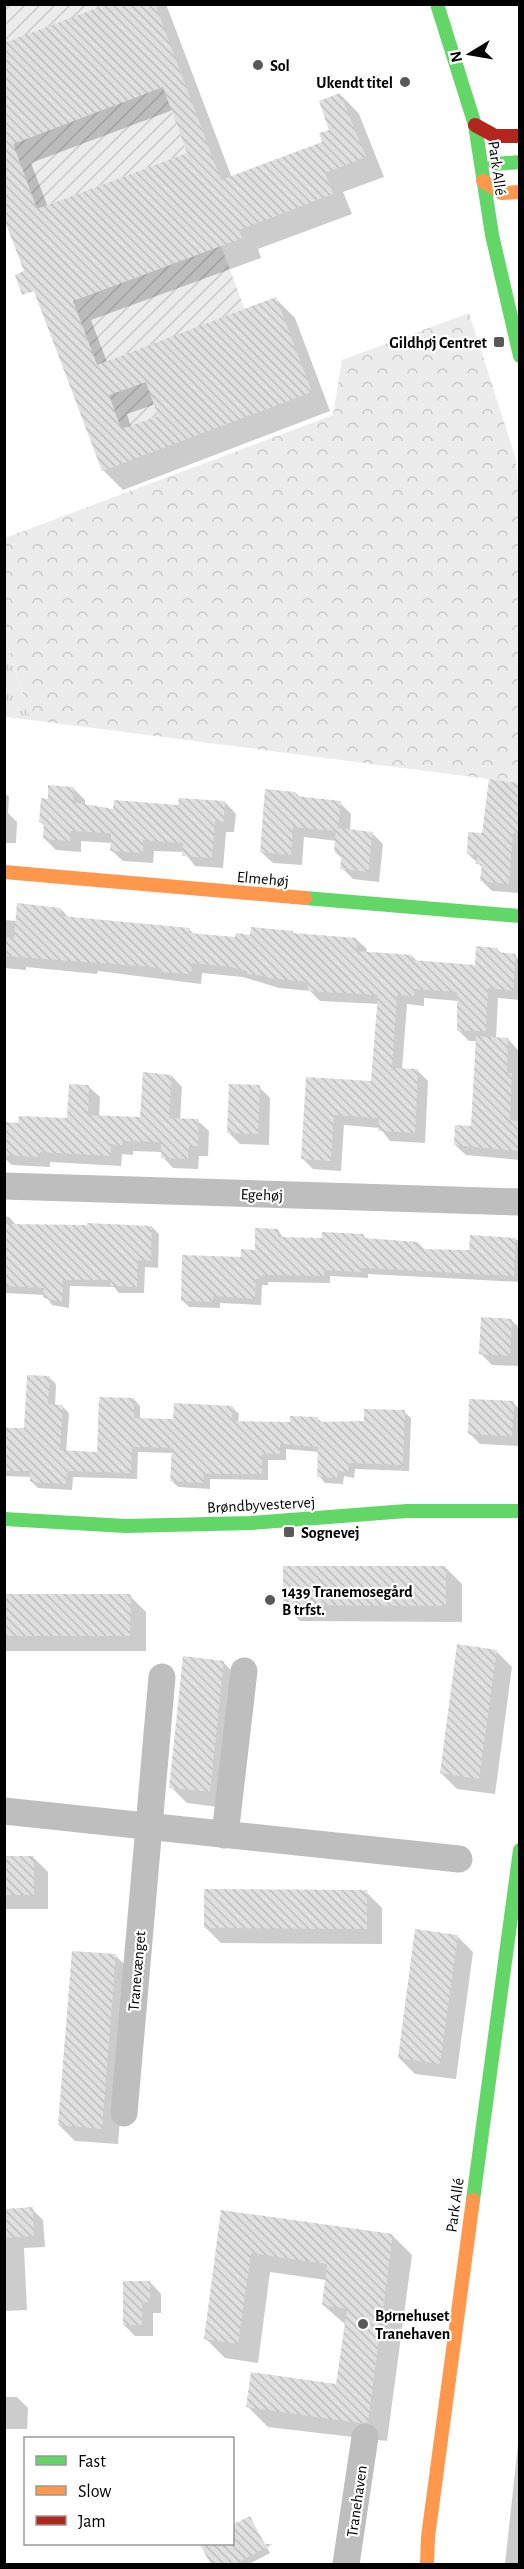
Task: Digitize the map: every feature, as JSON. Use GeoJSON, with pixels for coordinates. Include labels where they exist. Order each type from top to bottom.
{"type":"FeatureCollection","features":[{"type":"Feature","properties":{"kind":"street","name":"Park Allé"},"geometry":{"type":"LineString","coordinates":[[437,4],[475,125],[495,254],[519,356]]}},
{"type":"Feature","properties":{"kind":"street","name":"Park Allé"},"geometry":{"type":"LineString","coordinates":[[475,125],[495,164],[507,212]]}},
{"type":"Feature","properties":{"kind":"street"},"geometry":{"type":"LineString","coordinates":[[475,125],[495,136],[519,136]]}},
{"type":"Feature","properties":{"kind":"street"},"geometry":{"type":"LineString","coordinates":[[519,162],[495,164],[483,181],[502,193],[519,192]]}},
{"type":"Feature","properties":{"kind":"street","name":"Elmehøj"},"geometry":{"type":"LineString","coordinates":[[4,872],[519,916]]}},
{"type":"Feature","properties":{"kind":"street","name":"Egehøj"},"geometry":{"type":"LineString","coordinates":[[4,1186],[519,1202]]}},
{"type":"Feature","properties":{"kind":"street","name":"Brøndbyvestervej"},"geometry":{"type":"LineString","coordinates":[[4,1519],[137,1526],[251,1523],[407,1511],[519,1511]]}},
{"type":"Feature","properties":{"kind":"street"},"geometry":{"type":"LineString","coordinates":[[225,1835],[244,1671]]}},
{"type":"Feature","properties":{"kind":"street","name":"Tranevænget"},"geometry":{"type":"LineString","coordinates":[[124,2113],[162,1677]]}},
{"type":"Feature","properties":{"kind":"street"},"geometry":{"type":"LineString","coordinates":[[4,1811],[459,1859]]}},
{"type":"Feature","properties":{"kind":"street","name":"Park Allé"},"geometry":{"type":"LineString","coordinates":[[427,2565],[469,2218],[519,1850]]}},
{"type":"Feature","properties":{"kind":"street","name":"Tranehaven"},"geometry":{"type":"LineString","coordinates":[[346,2565],[365,2437]]}},
{"type":"Feature","properties":{"kind":"green space"},"geometry":{"type":"Polygon","coordinates":[[[5,5],[108,5],[5,43],[5,5]]]}},
{"type":"Feature","properties":{"kind":"green space"},"geometry":{"type":"Polygon","coordinates":[[[163,87],[187,153],[37,209],[13,144],[163,87]]]}},
{"type":"Feature","properties":{"kind":"green space"},"geometry":{"type":"Polygon","coordinates":[[[221,246],[245,310],[97,365],[73,301],[221,246]]]}},
{"type":"Feature","properties":{"kind":"green space"},"geometry":{"type":"Polygon","coordinates":[[[469,313],[515,456],[519,488],[519,783],[31,720],[5,637],[5,538],[333,415],[342,360],[469,313]]]}},
{"type":"Feature","properties":{"kind":"green space"},"geometry":{"type":"Polygon","coordinates":[[[146,382],[158,416],[121,429],[109,395],[146,382]]]}},
{"type":"Feature","properties":{"kind":"green space"},"geometry":{"type":"Polygon","coordinates":[[[5,637],[31,720],[5,717],[5,637]]]}},
{"type":"Feature","properties":{"kind":"building"},"geometry":{"type":"Polygon","coordinates":[[[108,4],[155,4],[221,180],[322,142],[319,133],[329,130],[319,101],[340,93],[366,157],[325,173],[333,194],[239,230],[242,238],[73,301],[97,365],[276,297],[312,392],[102,471],[34,291],[22,295],[15,275],[24,271],[4,219],[4,43],[108,4]],[[163,87],[13,144],[37,209],[187,153],[163,87]],[[146,382],[109,395],[121,429],[158,416],[146,382]]]}},
{"type":"Feature","properties":{"kind":"building"},"geometry":{"type":"Polygon","coordinates":[[[489,779],[519,783],[519,834],[513,833],[509,884],[480,881],[482,864],[476,864],[477,855],[467,854],[468,832],[482,833],[489,779]]]}},
{"type":"Feature","properties":{"kind":"building"},"geometry":{"type":"Polygon","coordinates":[[[48,785],[74,787],[73,802],[113,809],[114,800],[178,805],[179,798],[225,801],[224,822],[215,821],[212,858],[182,856],[183,843],[143,840],[143,853],[110,851],[111,833],[71,831],[70,841],[43,839],[44,823],[39,822],[41,798],[48,799],[48,785]]]}},
{"type":"Feature","properties":{"kind":"building"},"geometry":{"type":"Polygon","coordinates":[[[265,789],[296,792],[296,796],[341,801],[338,828],[373,832],[368,872],[340,869],[342,853],[334,852],[336,831],[293,827],[291,855],[260,852],[265,789]]]}},
{"type":"Feature","properties":{"kind":"building"},"geometry":{"type":"Polygon","coordinates":[[[17,903],[61,908],[61,916],[190,928],[189,933],[235,937],[236,933],[250,935],[251,927],[357,938],[356,951],[412,955],[412,960],[475,965],[476,946],[498,948],[497,952],[516,954],[513,991],[488,988],[486,1031],[457,1031],[457,992],[415,989],[414,996],[397,995],[392,1068],[418,1069],[415,1133],[378,1131],[379,1118],[334,1115],[331,1161],[301,1159],[306,1077],[371,1081],[378,995],[308,991],[308,982],[267,978],[267,976],[247,974],[247,971],[231,967],[192,963],[191,974],[162,972],[162,969],[153,967],[4,956],[6,937],[14,938],[17,903]]]}},
{"type":"Feature","properties":{"kind":"building"},"geometry":{"type":"Polygon","coordinates":[[[476,1036],[508,1038],[507,1073],[512,1073],[510,1120],[519,1121],[519,1151],[454,1145],[455,1125],[471,1126],[476,1036]]]}},
{"type":"Feature","properties":{"kind":"building"},"geometry":{"type":"Polygon","coordinates":[[[143,1072],[172,1075],[169,1118],[199,1119],[198,1146],[189,1146],[188,1159],[161,1158],[161,1142],[123,1141],[122,1145],[111,1144],[111,1156],[40,1152],[39,1157],[4,1155],[4,1122],[18,1123],[19,1116],[67,1118],[69,1084],[89,1085],[88,1115],[140,1117],[143,1072]]]}},
{"type":"Feature","properties":{"kind":"building"},"geometry":{"type":"Polygon","coordinates":[[[229,1084],[260,1085],[258,1134],[227,1133],[229,1084]]]}},
{"type":"Feature","properties":{"kind":"building"},"geometry":{"type":"Polygon","coordinates":[[[87,1223],[152,1226],[151,1261],[138,1260],[137,1287],[110,1286],[110,1280],[63,1280],[62,1302],[43,1298],[44,1288],[4,1286],[4,1224],[87,1225],[87,1223]]]}},
{"type":"Feature","properties":{"kind":"building"},"geometry":{"type":"Polygon","coordinates":[[[255,1228],[278,1229],[278,1237],[322,1238],[322,1232],[364,1234],[363,1238],[419,1242],[418,1249],[469,1250],[470,1235],[516,1238],[514,1276],[362,1268],[361,1272],[324,1270],[324,1276],[262,1275],[262,1279],[256,1279],[255,1299],[213,1296],[213,1302],[181,1301],[182,1255],[241,1257],[241,1249],[255,1250],[255,1228]]]}},
{"type":"Feature","properties":{"kind":"building"},"geometry":{"type":"Polygon","coordinates":[[[481,1317],[512,1319],[510,1356],[479,1354],[481,1317]]]}},
{"type":"Feature","properties":{"kind":"building"},"geometry":{"type":"Polygon","coordinates":[[[27,1375],[50,1376],[48,1404],[63,1405],[60,1450],[97,1452],[99,1397],[134,1398],[134,1418],[173,1419],[174,1403],[233,1406],[232,1421],[290,1422],[290,1416],[318,1417],[318,1422],[364,1421],[364,1409],[405,1410],[403,1465],[349,1463],[348,1473],[338,1471],[337,1478],[317,1477],[318,1447],[280,1444],[280,1454],[262,1454],[262,1474],[204,1474],[204,1483],[170,1481],[172,1448],[132,1447],[131,1473],[67,1471],[66,1484],[30,1482],[30,1471],[4,1471],[4,1428],[24,1428],[27,1375]]]}},
{"type":"Feature","properties":{"kind":"building"},"geometry":{"type":"Polygon","coordinates":[[[469,1399],[514,1401],[512,1436],[468,1434],[469,1399]]]}},
{"type":"Feature","properties":{"kind":"building"},"geometry":{"type":"Polygon","coordinates":[[[283,1566],[446,1566],[446,1606],[283,1605],[283,1566]]]}},
{"type":"Feature","properties":{"kind":"building"},"geometry":{"type":"Polygon","coordinates":[[[4,1594],[131,1594],[130,1636],[4,1636],[4,1594]]]}},
{"type":"Feature","properties":{"kind":"building"},"geometry":{"type":"Polygon","coordinates":[[[457,1644],[497,1650],[479,1779],[440,1773],[457,1644]]]}},
{"type":"Feature","properties":{"kind":"building"},"geometry":{"type":"Polygon","coordinates":[[[183,1656],[224,1661],[210,1792],[169,1788],[183,1656]]]}},
{"type":"Feature","properties":{"kind":"building"},"geometry":{"type":"Polygon","coordinates":[[[4,1856],[34,1856],[34,1895],[4,1895],[4,1856]]]}},
{"type":"Feature","properties":{"kind":"building"},"geometry":{"type":"Polygon","coordinates":[[[204,1889],[367,1890],[367,1929],[204,1928],[204,1889]]]}},
{"type":"Feature","properties":{"kind":"building"},"geometry":{"type":"Polygon","coordinates":[[[415,1929],[458,1935],[440,2064],[398,2058],[415,1929]]]}},
{"type":"Feature","properties":{"kind":"building"},"geometry":{"type":"Polygon","coordinates":[[[72,1951],[116,1954],[102,2129],[58,2125],[72,1951]]]}},
{"type":"Feature","properties":{"kind":"building"},"geometry":{"type":"Polygon","coordinates":[[[33,2207],[34,2236],[4,2238],[4,2209],[33,2207]]]}},
{"type":"Feature","properties":{"kind":"building","name":"Børnehuset Tranehaven"},"geometry":{"type":"Polygon","coordinates":[[[221,2210],[393,2234],[368,2422],[359,2423],[246,2407],[251,2372],[336,2384],[347,2309],[322,2305],[327,2264],[251,2253],[238,2344],[204,2339],[221,2210]]]}},
{"type":"Feature","properties":{"kind":"building"},"geometry":{"type":"Polygon","coordinates":[[[123,2281],[150,2281],[150,2302],[142,2302],[142,2325],[123,2325],[123,2281]]]}},
{"type":"Feature","properties":{"kind":"building"},"geometry":{"type":"Polygon","coordinates":[[[250,2516],[264,2544],[273,2544],[233,2565],[211,2565],[201,2545],[234,2545],[234,2524],[250,2516]]]}},
{"type":"Feature","properties":{"kind":"traffic: fast"},"geometry":{"type":"LineString","coordinates":[[437,4],[475,125],[492,235],[520,356]]}},
{"type":"Feature","properties":{"kind":"traffic: fast"},"geometry":{"type":"LineString","coordinates":[[495,164],[520,162]]}},
{"type":"Feature","properties":{"kind":"traffic: fast"},"geometry":{"type":"LineString","coordinates":[[305,898],[520,916]]}},
{"type":"Feature","properties":{"kind":"traffic: fast"},"geometry":{"type":"LineString","coordinates":[[4,1519],[126,1526],[251,1523],[407,1511],[520,1511]]}},
{"type":"Feature","properties":{"kind":"traffic: fast"},"geometry":{"type":"LineString","coordinates":[[473,2200],[520,1850]]}},
{"type":"Feature","properties":{"kind":"traffic: slow"},"geometry":{"type":"LineString","coordinates":[[483,181],[502,193],[520,192]]}},
{"type":"Feature","properties":{"kind":"traffic: slow"},"geometry":{"type":"LineString","coordinates":[[4,872],[305,898]]}},
{"type":"Feature","properties":{"kind":"traffic: slow"},"geometry":{"type":"LineString","coordinates":[[427,2564],[428,2537],[473,2200]]}},
{"type":"Feature","properties":{"kind":"traffic: jam"},"geometry":{"type":"LineString","coordinates":[[475,125],[495,136],[520,136]]}},
{"type":"Feature","properties":{"kind":"place","name":"Sol"},"geometry":{"type":"Point","coordinates":[258,65]}},
{"type":"Feature","properties":{"kind":"place","name":"Ukendt titel"},"geometry":{"type":"Point","coordinates":[405,82]}},
{"type":"Feature","properties":{"kind":"place","name":"Gildhøj Centret"},"geometry":{"type":"Point","coordinates":[499,342]}},
{"type":"Feature","properties":{"kind":"place","name":"Sognevej"},"geometry":{"type":"Point","coordinates":[289,1532]}},
{"type":"Feature","properties":{"kind":"place","name":"1439 Tranemosegård B trfst."},"geometry":{"type":"Point","coordinates":[270,1600]}},
{"type":"Feature","properties":{"kind":"place","name":"Børnehuset Tranehaven"},"geometry":{"type":"Point","coordinates":[363,2324]}}]}
